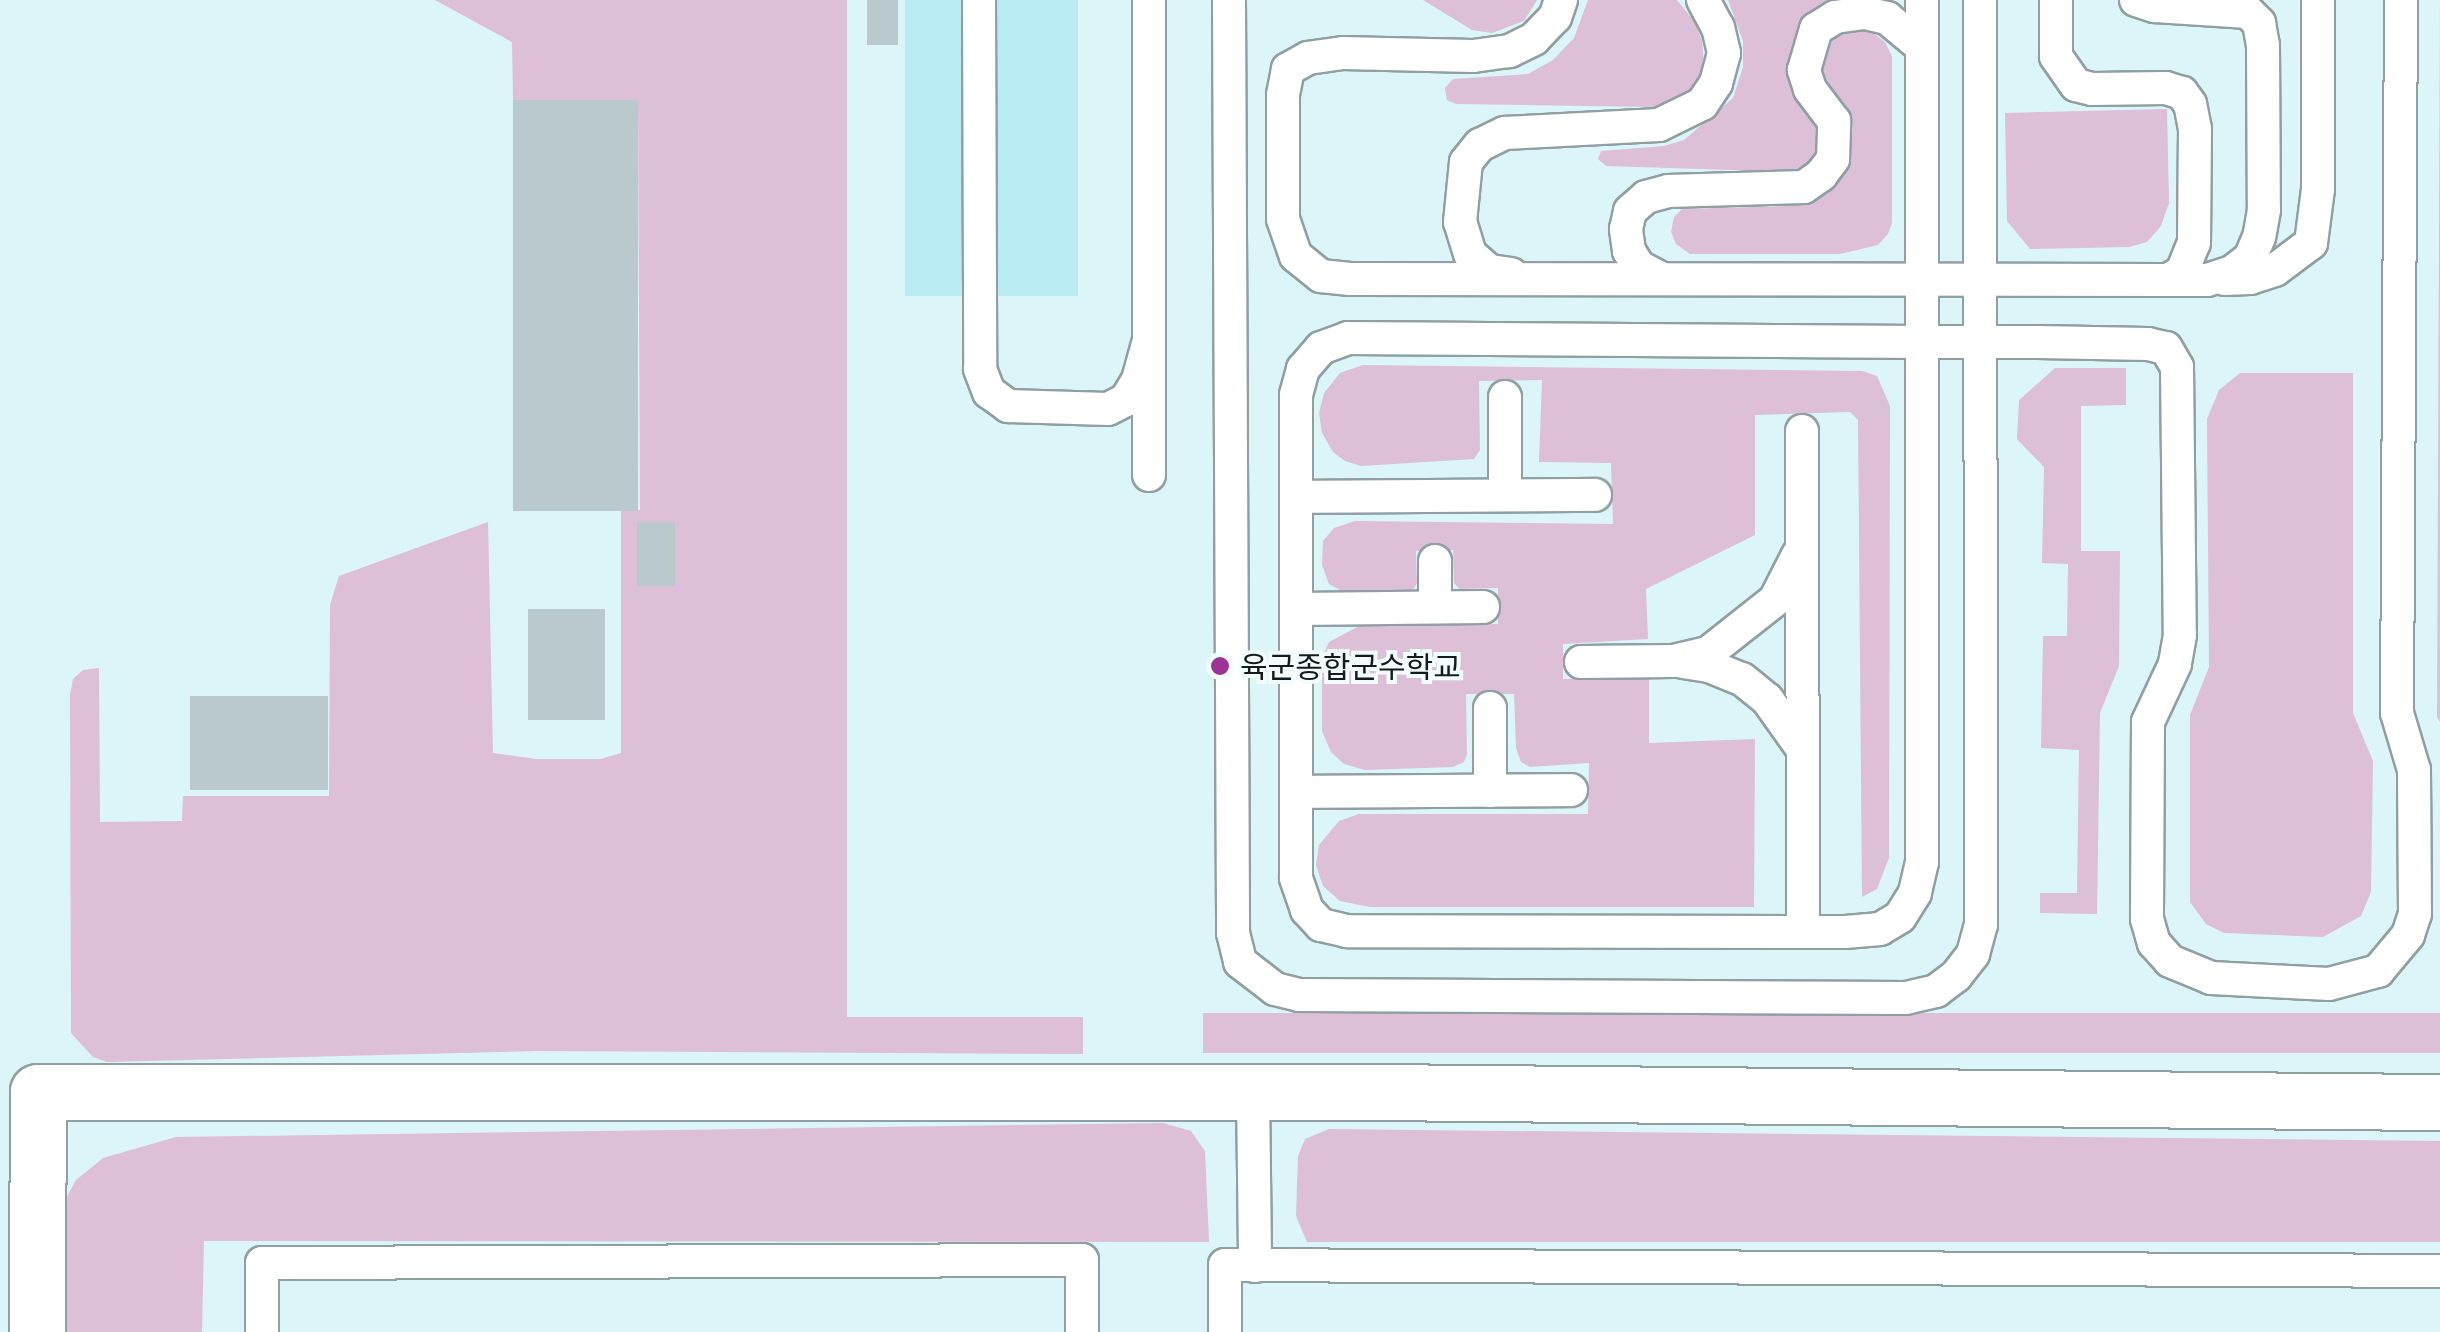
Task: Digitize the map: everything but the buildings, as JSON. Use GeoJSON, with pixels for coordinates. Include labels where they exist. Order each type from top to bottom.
{"type":"FeatureCollection","features":[{"type":"Feature","properties":{"kind":"street"},"geometry":{"type":"LineString","coordinates":[[36,1332],[38,1092],[1252,1092],[2440,1102]]}},
{"type":"Feature","properties":{"kind":"lane"},"geometry":{"type":"LineString","coordinates":[[979,0],[980,370],[990,392],[1008,406],[1108,408],[1126,400],[1138,380],[1149,340]]}},
{"type":"Feature","properties":{"kind":"lane"},"geometry":{"type":"LineString","coordinates":[[1149,0],[1149,474]]}},
{"type":"Feature","properties":{"kind":"lane"},"geometry":{"type":"LineString","coordinates":[[1230,0],[1234,934],[1240,962],[1275,989],[1299,994],[1906,998],[1936,990],[1956,976],[1972,954],[1981,925],[1980,0]]}},
{"type":"Feature","properties":{"kind":"lane"},"geometry":{"type":"LineString","coordinates":[[1562,0],[1555,17],[1534,39],[1509,51],[1474,56],[1343,53],[1308,58],[1288,70],[1283,95],[1283,220],[1296,256],[1321,276],[2250,278],[2275,270],[2312,243],[2318,189],[2318,0]]}},
{"type":"Feature","properties":{"kind":"lane"},"geometry":{"type":"LineString","coordinates":[[1540,279],[1488,271],[1470,254],[1460,222],[1466,162],[1480,145],[1505,133],[1659,125],[1683,117],[1702,104],[1716,83],[1724,53],[1718,28],[1702,0]]}},
{"type":"Feature","properties":{"kind":"lane"},"geometry":{"type":"LineString","coordinates":[[1922,0],[1922,342],[1922,862],[1915,893],[1900,917],[1880,928],[1803,932],[1348,931],[1321,925],[1307,910],[1296,878],[1296,395],[1303,368],[1321,348],[1348,338],[1922,342],[1979,342],[2148,344],[2166,348],[2177,367],[2180,635],[2175,664],[2148,722],[2147,919],[2154,943],[2170,961],[2210,978],[2328,984],[2352,981],[2378,971],[2396,953],[2415,914],[2414,770],[2397,714],[2401,0]]}},
{"type":"Feature","properties":{"kind":"lane"},"geometry":{"type":"LineString","coordinates":[[2056,0],[2056,56],[2076,85],[2166,88],[2182,93],[2190,104],[2196,129],[2194,243],[2182,272],[2168,280]]}},
{"type":"Feature","properties":{"kind":"lane"},"geometry":{"type":"LineString","coordinates":[[2136,0],[2155,6],[2231,8],[2248,12],[2259,23],[2264,192],[2259,237],[2250,258],[2232,272],[2206,280]]}},
{"type":"Feature","properties":{"kind":"lane"},"geometry":{"type":"LineString","coordinates":[[1662,279],[1639,267],[1629,251],[1626,229],[1630,211],[1646,198],[1668,191],[1804,187],[1821,176],[1834,159],[1834,121],[1810,89],[1804,70],[1816,29],[1836,17],[1865,13],[1887,18],[1922,46]]}},
{"type":"Feature","properties":{"kind":"lane"},"geometry":{"type":"LineString","coordinates":[[1505,397],[1505,495]]}},
{"type":"Feature","properties":{"kind":"lane"},"geometry":{"type":"LineString","coordinates":[[1802,431],[1803,932]]}},
{"type":"Feature","properties":{"kind":"lane"},"geometry":{"type":"LineString","coordinates":[[1296,496],[1596,495]]}},
{"type":"Feature","properties":{"kind":"lane"},"geometry":{"type":"LineString","coordinates":[[1673,661],[1708,653],[1744,628],[1775,600],[1802,546]]}},
{"type":"Feature","properties":{"kind":"lane"},"geometry":{"type":"LineString","coordinates":[[1435,561],[1435,608]]}},
{"type":"Feature","properties":{"kind":"lane"},"geometry":{"type":"LineString","coordinates":[[1296,609],[1482,608]]}},
{"type":"Feature","properties":{"kind":"lane"},"geometry":{"type":"LineString","coordinates":[[1581,662],[1673,661],[1710,666],[1742,679],[1767,699],[1802,748]]}},
{"type":"Feature","properties":{"kind":"lane"},"geometry":{"type":"LineString","coordinates":[[1490,708],[1490,791]]}},
{"type":"Feature","properties":{"kind":"lane"},"geometry":{"type":"LineString","coordinates":[[1296,792],[1571,790]]}},
{"type":"Feature","properties":{"kind":"lane"},"geometry":{"type":"LineString","coordinates":[[1252,1092],[1254,1266]]}},
{"type":"Feature","properties":{"kind":"lane"},"geometry":{"type":"LineString","coordinates":[[262,1332],[262,1263],[1082,1260],[1082,1332]]}},
{"type":"Feature","properties":{"kind":"lane"},"geometry":{"type":"LineString","coordinates":[[1225,1332],[1225,1265],[2440,1271]]}},
{"type":"Feature","properties":{"kind":"shaded area","name":"육군종합군수학교"},"geometry":{"type":"Polygon","coordinates":[[[0,0],[2440,0],[2440,1332],[0,1332],[0,0]]]}},
{"type":"Feature","properties":{"kind":"shaded area"},"geometry":{"type":"Polygon","coordinates":[[[435,0],[847,0],[847,1017],[1083,1017],[1083,1054],[537,1051],[107,1062],[93,1057],[71,1033],[70,695],[73,679],[83,670],[99,668],[100,822],[182,821],[183,796],[329,796],[330,605],[339,576],[488,522],[493,753],[536,759],[601,759],[621,753],[621,511],[640,510],[638,101],[513,100],[512,42],[435,0]]]}},
{"type":"Feature","properties":{"kind":"shaded area"},"geometry":{"type":"Polygon","coordinates":[[[1423,0],[1537,0],[1524,21],[1492,33],[1472,30],[1423,0]]]}},
{"type":"Feature","properties":{"kind":"shaded area"},"geometry":{"type":"Polygon","coordinates":[[[1588,0],[1677,0],[1694,21],[1702,40],[1704,65],[1698,86],[1675,103],[1656,107],[1456,104],[1447,100],[1445,88],[1453,79],[1528,74],[1553,60],[1574,38],[1588,0]]]}},
{"type":"Feature","properties":{"kind":"shaded area"},"geometry":{"type":"Polygon","coordinates":[[[1728,0],[1844,0],[1805,20],[1793,42],[1790,68],[1794,93],[1817,126],[1817,156],[1809,166],[1795,172],[1606,166],[1598,159],[1601,151],[1664,146],[1684,140],[1733,98],[1743,67],[1743,41],[1728,0]]]}},
{"type":"Feature","properties":{"kind":"shaded area"},"geometry":{"type":"Polygon","coordinates":[[[2440,0],[2440,722],[2437,717],[2440,0]]]}},
{"type":"Feature","properties":{"kind":"shaded area"},"geometry":{"type":"Polygon","coordinates":[[[1853,29],[1871,31],[1885,42],[1892,56],[1892,223],[1888,234],[1878,245],[1840,254],[1690,254],[1676,244],[1671,232],[1674,217],[1682,209],[1791,206],[1833,188],[1848,166],[1853,124],[1821,70],[1823,51],[1836,36],[1853,29]]]}},
{"type":"Feature","properties":{"kind":"shaded area"},"geometry":{"type":"Polygon","coordinates":[[[2167,109],[2169,203],[2161,226],[2147,242],[2129,247],[2030,249],[2007,221],[2005,113],[2167,109]]]}},
{"type":"Feature","properties":{"kind":"shaded area"},"geometry":{"type":"Polygon","coordinates":[[[1363,365],[1862,371],[1877,376],[1890,406],[1889,858],[1877,889],[1862,897],[1858,420],[1850,412],[1755,415],[1755,535],[1646,589],[1648,639],[1563,644],[1563,679],[1649,677],[1649,743],[1755,739],[1754,907],[1370,907],[1340,901],[1323,886],[1316,865],[1319,845],[1339,821],[1359,814],[1588,814],[1589,763],[1530,767],[1521,762],[1516,748],[1514,694],[1466,694],[1464,762],[1453,767],[1365,770],[1344,764],[1331,752],[1322,731],[1322,658],[1329,642],[1361,625],[1498,624],[1498,588],[1460,589],[1454,583],[1453,550],[1416,551],[1417,583],[1412,592],[1342,591],[1329,584],[1322,565],[1323,541],[1334,528],[1355,521],[1613,524],[1611,463],[1539,462],[1542,380],[1479,381],[1480,450],[1474,459],[1361,466],[1345,461],[1333,452],[1322,433],[1319,413],[1324,393],[1340,373],[1363,365]]]}},
{"type":"Feature","properties":{"kind":"shaded area"},"geometry":{"type":"Polygon","coordinates":[[[2055,368],[2126,368],[2126,405],[2081,406],[2081,551],[2120,551],[2119,666],[2100,713],[2097,914],[2040,913],[2040,893],[2077,893],[2079,750],[2041,748],[2043,636],[2067,636],[2068,564],[2042,563],[2044,467],[2017,439],[2019,400],[2055,368]]]}},
{"type":"Feature","properties":{"kind":"shaded area"},"geometry":{"type":"Polygon","coordinates":[[[2240,373],[2353,373],[2353,713],[2373,761],[2371,892],[2361,916],[2323,937],[2224,933],[2206,924],[2190,902],[2190,715],[2209,667],[2207,419],[2219,390],[2240,373]]]}},
{"type":"Feature","properties":{"kind":"shaded area"},"geometry":{"type":"Polygon","coordinates":[[[1203,1013],[2440,1013],[2440,1053],[1203,1053],[1203,1013]]]}},
{"type":"Feature","properties":{"kind":"shaded area"},"geometry":{"type":"Polygon","coordinates":[[[1163,1123],[1191,1131],[1205,1151],[1209,1242],[204,1241],[202,1332],[57,1332],[59,1211],[76,1180],[103,1158],[176,1137],[1163,1123]]]}},
{"type":"Feature","properties":{"kind":"shaded area"},"geometry":{"type":"Polygon","coordinates":[[[1329,1129],[2440,1141],[2440,1242],[1307,1242],[1296,1216],[1298,1156],[1305,1139],[1329,1129]]]}},
{"type":"Feature","properties":{"kind":"water"},"geometry":{"type":"Polygon","coordinates":[[[905,0],[1078,0],[1078,296],[905,296],[905,0]]]}},
{"type":"Feature","properties":{"kind":"place","name":"육군종합군수학교"},"geometry":{"type":"Point","coordinates":[1220,666]}}]}
